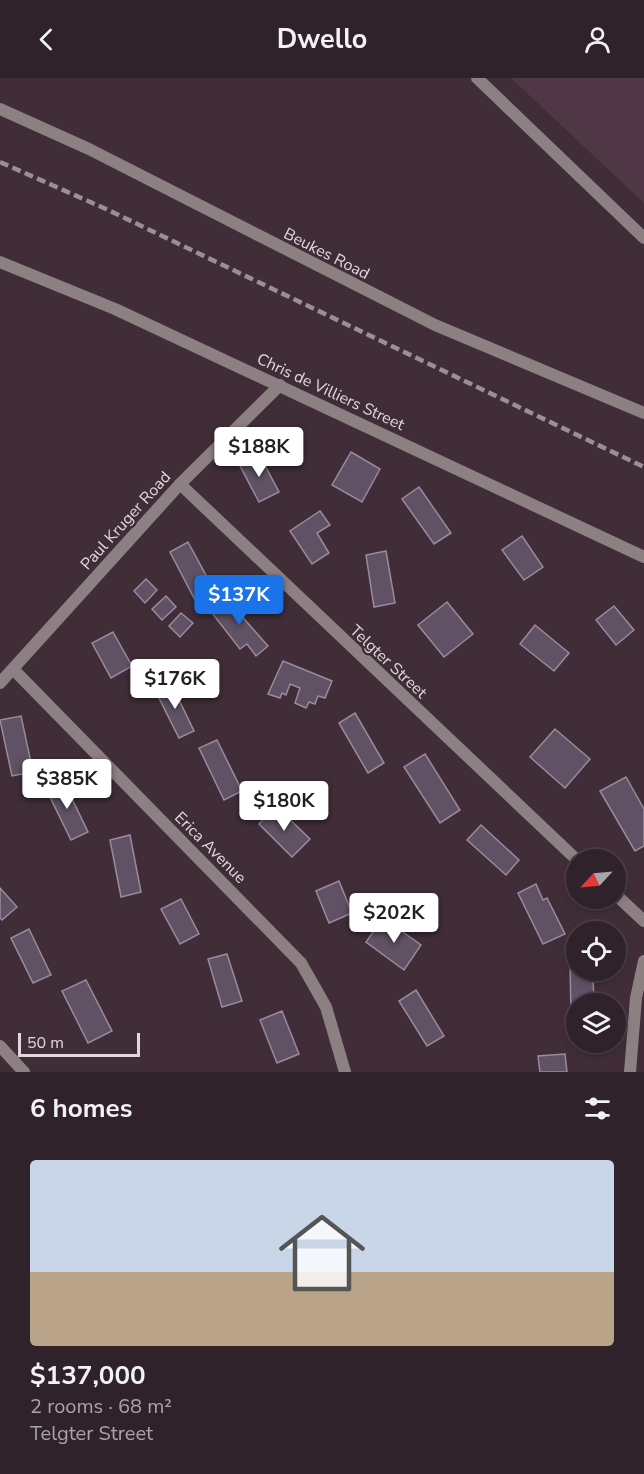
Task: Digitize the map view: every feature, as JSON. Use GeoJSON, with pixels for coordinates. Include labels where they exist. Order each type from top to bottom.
{"type":"FeatureCollection","features":[{"type":"Feature","properties":{"kind":"street"},"geometry":{"type":"LineString","coordinates":[[477,78],[644,238]]}},
{"type":"Feature","properties":{"kind":"street","name":"Beukes Road"},"geometry":{"type":"LineString","coordinates":[[0,109],[90,149],[435,326],[644,413]]}},
{"type":"Feature","properties":{"kind":"street","name":"Chris de Villiers Street"},"geometry":{"type":"LineString","coordinates":[[0,262],[115,309],[644,557]]}},
{"type":"Feature","properties":{"kind":"street","name":"Paul Kruger Road"},"geometry":{"type":"LineString","coordinates":[[0,683],[180,484],[280,385]]}},
{"type":"Feature","properties":{"kind":"street","name":"Telgter Street"},"geometry":{"type":"LineString","coordinates":[[180,484],[566,849]]}},
{"type":"Feature","properties":{"kind":"street","name":"Erica Avenue"},"geometry":{"type":"LineString","coordinates":[[13,669],[301,963],[326,1007],[345,1072]]}},
{"type":"Feature","properties":{"kind":"street"},"geometry":{"type":"LineString","coordinates":[[626,904],[644,921]]}},
{"type":"Feature","properties":{"kind":"street"},"geometry":{"type":"LineString","coordinates":[[630,1072],[636,998],[644,961]]}},
{"type":"Feature","properties":{"kind":"street"},"geometry":{"type":"LineString","coordinates":[[0,1046],[24,1072]]}},
{"type":"Feature","properties":{"kind":"shaded area"},"geometry":{"type":"Polygon","coordinates":[[[511,78],[644,78],[644,203],[511,78]]]}},
{"type":"Feature","properties":{"kind":"building"},"geometry":{"type":"Polygon","coordinates":[[[351,452],[380,469],[362,502],[332,485],[351,452]]]}},
{"type":"Feature","properties":{"kind":"building"},"geometry":{"type":"Polygon","coordinates":[[[259,454],[279,492],[259,502],[239,464],[259,454]]]}},
{"type":"Feature","properties":{"kind":"building"},"geometry":{"type":"Polygon","coordinates":[[[419,487],[451,533],[434,544],[402,499],[419,487]]]}},
{"type":"Feature","properties":{"kind":"building"},"geometry":{"type":"Polygon","coordinates":[[[320,511],[330,525],[317,533],[329,553],[312,564],[290,531],[320,511]]]}},
{"type":"Feature","properties":{"kind":"building"},"geometry":{"type":"Polygon","coordinates":[[[522,536],[543,567],[524,580],[502,550],[522,536]]]}},
{"type":"Feature","properties":{"kind":"building"},"geometry":{"type":"Polygon","coordinates":[[[188,542],[214,590],[195,600],[170,552],[188,542]]]}},
{"type":"Feature","properties":{"kind":"building"},"geometry":{"type":"Polygon","coordinates":[[[386,551],[395,603],[374,607],[366,555],[386,551]]]}},
{"type":"Feature","properties":{"kind":"building"},"geometry":{"type":"Polygon","coordinates":[[[146,579],[157,590],[145,603],[134,591],[146,579]]]}},
{"type":"Feature","properties":{"kind":"building"},"geometry":{"type":"Polygon","coordinates":[[[242,594],[249,604],[238,612],[268,646],[256,656],[247,644],[240,649],[212,613],[242,594]]]}},
{"type":"Feature","properties":{"kind":"building"},"geometry":{"type":"Polygon","coordinates":[[[166,596],[176,607],[162,620],[152,609],[166,596]]]}},
{"type":"Feature","properties":{"kind":"building"},"geometry":{"type":"Polygon","coordinates":[[[447,602],[473,634],[444,657],[418,625],[447,602]]]}},
{"type":"Feature","properties":{"kind":"building"},"geometry":{"type":"Polygon","coordinates":[[[614,606],[634,630],[616,645],[596,620],[614,606]]]}},
{"type":"Feature","properties":{"kind":"building"},"geometry":{"type":"Polygon","coordinates":[[[181,613],[193,623],[180,637],[169,626],[181,613]]]}},
{"type":"Feature","properties":{"kind":"building"},"geometry":{"type":"Polygon","coordinates":[[[535,625],[569,653],[554,671],[520,644],[535,625]]]}},
{"type":"Feature","properties":{"kind":"building"},"geometry":{"type":"Polygon","coordinates":[[[113,632],[132,666],[111,678],[92,643],[113,632]]]}},
{"type":"Feature","properties":{"kind":"building"},"geometry":{"type":"Polygon","coordinates":[[[283,661],[332,681],[325,698],[318,696],[315,704],[309,702],[306,708],[295,703],[300,688],[290,684],[286,695],[282,693],[280,698],[268,694],[283,661]]]}},
{"type":"Feature","properties":{"kind":"building"},"geometry":{"type":"Polygon","coordinates":[[[171,683],[194,731],[179,738],[155,690],[171,683]]]}},
{"type":"Feature","properties":{"kind":"building"},"geometry":{"type":"Polygon","coordinates":[[[355,713],[384,763],[368,773],[339,723],[355,713]]]}},
{"type":"Feature","properties":{"kind":"building"},"geometry":{"type":"Polygon","coordinates":[[[21,716],[33,772],[12,776],[0,720],[21,716]]]}},
{"type":"Feature","properties":{"kind":"building"},"geometry":{"type":"Polygon","coordinates":[[[555,729],[590,759],[565,788],[530,757],[555,729]]]}},
{"type":"Feature","properties":{"kind":"building"},"geometry":{"type":"Polygon","coordinates":[[[217,740],[242,791],[224,800],[199,748],[217,740]]]}},
{"type":"Feature","properties":{"kind":"building"},"geometry":{"type":"Polygon","coordinates":[[[425,754],[460,810],[440,823],[404,767],[425,754]]]}},
{"type":"Feature","properties":{"kind":"building"},"geometry":{"type":"Polygon","coordinates":[[[626,777],[644,809],[644,846],[635,851],[600,791],[626,777]]]}},
{"type":"Feature","properties":{"kind":"building"},"geometry":{"type":"Polygon","coordinates":[[[63,780],[88,832],[71,840],[46,789],[63,780]]]}},
{"type":"Feature","properties":{"kind":"building"},"geometry":{"type":"Polygon","coordinates":[[[276,806],[310,839],[292,857],[259,824],[276,806]]]}},
{"type":"Feature","properties":{"kind":"building"},"geometry":{"type":"Polygon","coordinates":[[[481,825],[519,860],[506,875],[467,840],[481,825]]]}},
{"type":"Feature","properties":{"kind":"building"},"geometry":{"type":"Polygon","coordinates":[[[130,835],[141,892],[121,897],[110,840],[130,835]]]}},
{"type":"Feature","properties":{"kind":"building"},"geometry":{"type":"Polygon","coordinates":[[[339,881],[352,913],[329,923],[316,891],[339,881]]]}},
{"type":"Feature","properties":{"kind":"building"},"geometry":{"type":"Polygon","coordinates":[[[536,884],[543,900],[547,898],[565,934],[543,944],[518,893],[536,884]]]}},
{"type":"Feature","properties":{"kind":"building"},"geometry":{"type":"Polygon","coordinates":[[[0,888],[17,907],[2,920],[0,918],[0,888]]]}},
{"type":"Feature","properties":{"kind":"building"},"geometry":{"type":"Polygon","coordinates":[[[181,899],[199,934],[180,944],[161,909],[181,899]]]}},
{"type":"Feature","properties":{"kind":"building"},"geometry":{"type":"Polygon","coordinates":[[[383,918],[421,945],[404,970],[366,942],[383,918]]]}},
{"type":"Feature","properties":{"kind":"building"},"geometry":{"type":"Polygon","coordinates":[[[29,929],[51,975],[33,983],[11,938],[29,929]]]}},
{"type":"Feature","properties":{"kind":"building"},"geometry":{"type":"Polygon","coordinates":[[[227,954],[242,1001],[222,1007],[208,959],[227,954]]]}},
{"type":"Feature","properties":{"kind":"building"},"geometry":{"type":"Polygon","coordinates":[[[86,980],[112,1031],[88,1043],[62,991],[86,980]]]}},
{"type":"Feature","properties":{"kind":"building"},"geometry":{"type":"Polygon","coordinates":[[[570,981],[593,981],[594,993],[571,993],[570,981]]]}},
{"type":"Feature","properties":{"kind":"building"},"geometry":{"type":"Polygon","coordinates":[[[416,990],[444,1036],[427,1046],[399,1001],[416,990]]]}},
{"type":"Feature","properties":{"kind":"building"},"geometry":{"type":"Polygon","coordinates":[[[282,1011],[299,1054],[277,1063],[260,1020],[282,1011]]]}},
{"type":"Feature","properties":{"kind":"building"},"geometry":{"type":"Polygon","coordinates":[[[565,1054],[567,1072],[540,1072],[538,1056],[565,1054]]]}},
{"type":"Feature","properties":{"kind":"railway"},"geometry":{"type":"LineString","coordinates":[[0,162],[106,209],[644,467]]}}]}
